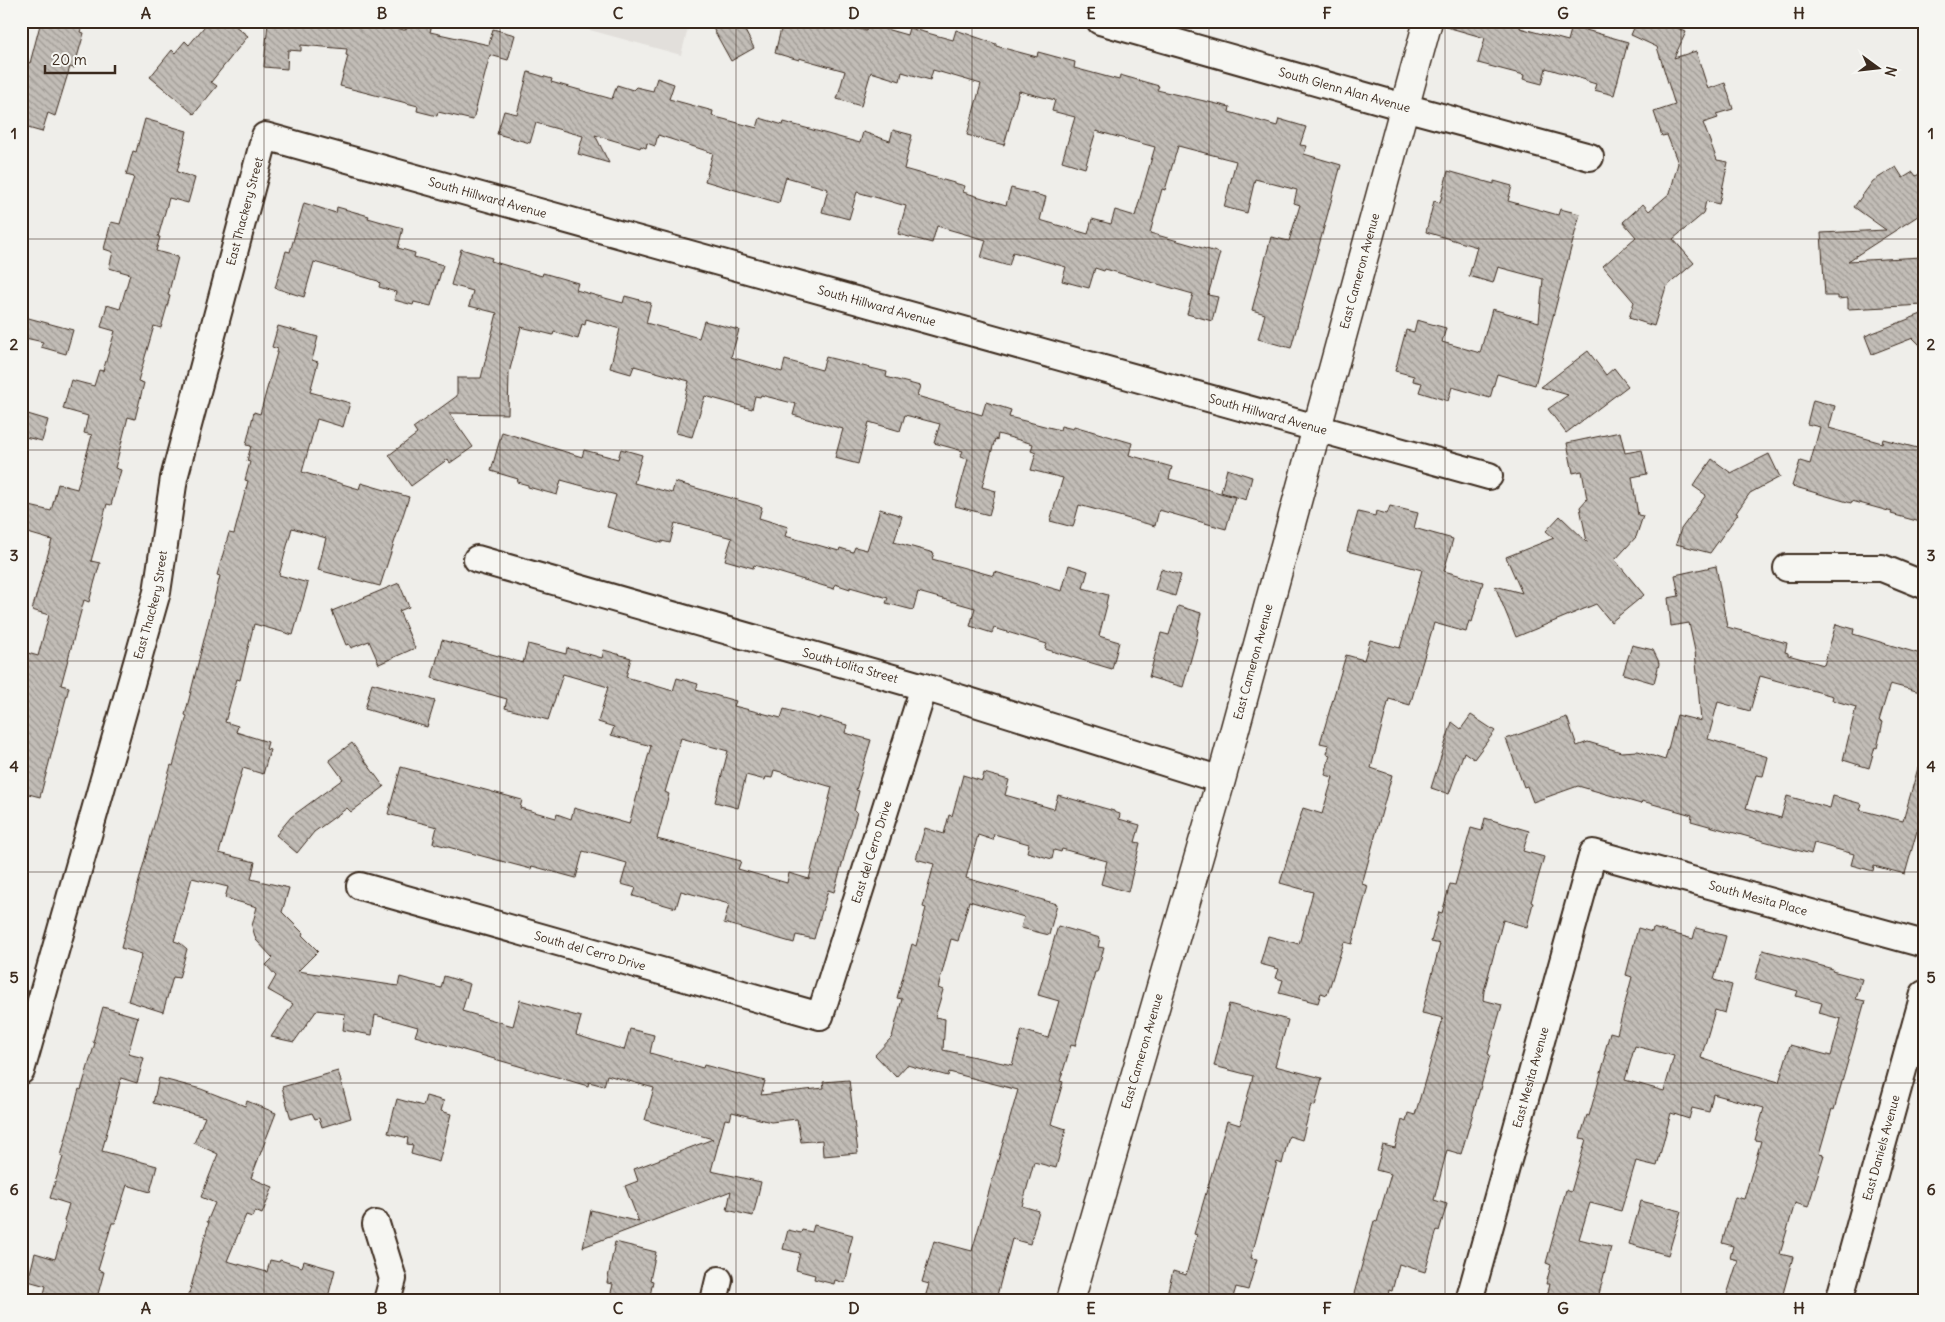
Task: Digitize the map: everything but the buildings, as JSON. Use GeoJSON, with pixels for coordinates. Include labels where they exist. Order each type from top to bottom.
{"type":"FeatureCollection","features":[{"type":"Feature","properties":{"kind":"main road","name":"East Cameron Avenue"},"geometry":{"type":"LineString","coordinates":[[1070,1301],[1220,780],[1428,21]]}},
{"type":"Feature","properties":{"kind":"street","name":"South Glenn Alan Avenue"},"geometry":{"type":"LineString","coordinates":[[1100,21],[1404,107],[1590,157]]}},
{"type":"Feature","properties":{"kind":"street","name":"South Hillward Avenue"},"geometry":{"type":"LineString","coordinates":[[265,136],[1489,476]]}},
{"type":"Feature","properties":{"kind":"street","name":"East Thackery Street"},"geometry":{"type":"LineString","coordinates":[[21,1071],[157,592],[174,478],[265,136]]}},
{"type":"Feature","properties":{"kind":"street","name":"South Lolita Street"},"geometry":{"type":"LineString","coordinates":[[477,558],[924,687],[1220,780]]}},
{"type":"Feature","properties":{"kind":"street"},"geometry":{"type":"LineString","coordinates":[[1787,568],[1882,568],[1924,585]]}},
{"type":"Feature","properties":{"kind":"street","name":"East del Cerro Drive"},"geometry":{"type":"LineString","coordinates":[[820,1016],[924,687]]}},
{"type":"Feature","properties":{"kind":"street","name":"South Mesita Place"},"geometry":{"type":"LineString","coordinates":[[1593,853],[1924,944]]}},
{"type":"Feature","properties":{"kind":"street","name":"East Mesita Avenue"},"geometry":{"type":"LineString","coordinates":[[1469,1301],[1593,853]]}},
{"type":"Feature","properties":{"kind":"street","name":"South del Cerro Drive"},"geometry":{"type":"LineString","coordinates":[[360,886],[820,1016]]}},
{"type":"Feature","properties":{"kind":"street","name":"East Daniels Avenue"},"geometry":{"type":"LineString","coordinates":[[1839,1301],[1924,994]]}},
{"type":"Feature","properties":{"kind":"street"},"geometry":{"type":"LineString","coordinates":[[376,1224],[393,1279],[387,1301]]}},
{"type":"Feature","properties":{"kind":"shaded area"},"geometry":{"type":"Polygon","coordinates":[[[557,21],[690,21],[681,55],[557,21]]]}}]}
